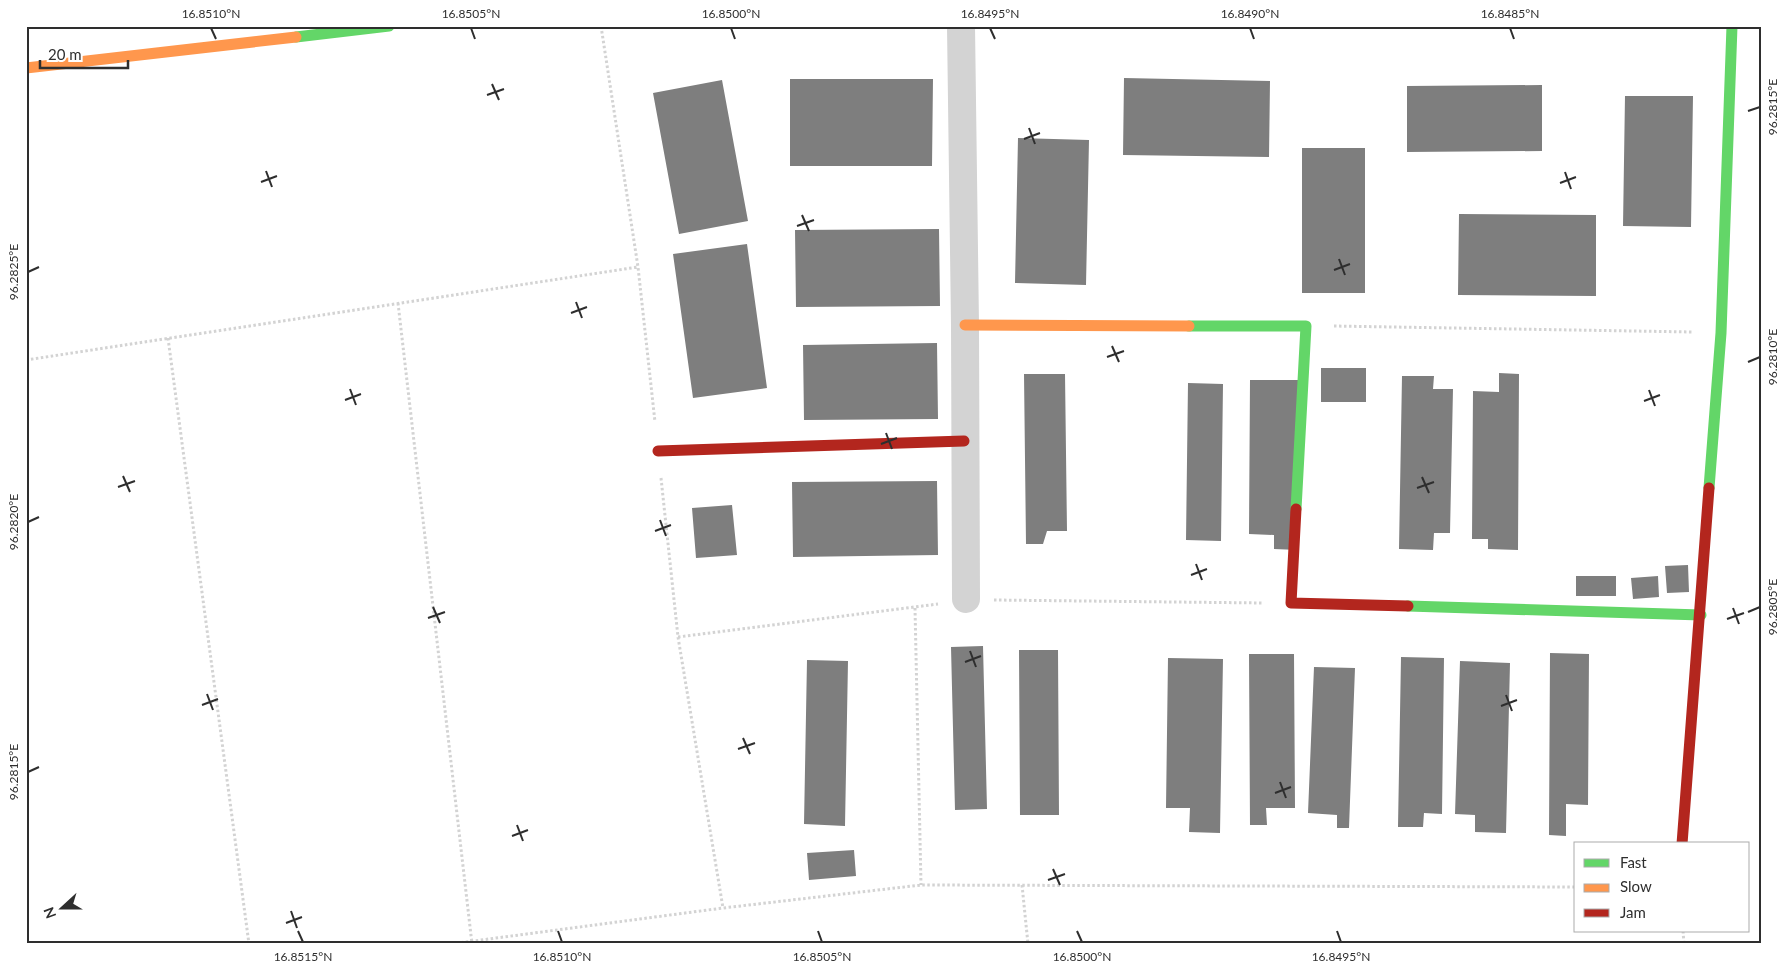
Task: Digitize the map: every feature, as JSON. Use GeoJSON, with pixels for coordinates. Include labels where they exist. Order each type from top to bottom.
{"type":"FeatureCollection","features":[{"type":"Feature","properties":{"kind":"street"},"geometry":{"type":"LineString","coordinates":[[26,68],[390,26]]}},
{"type":"Feature","properties":{"kind":"street"},"geometry":{"type":"LineString","coordinates":[[961,26],[966,599]]}},
{"type":"Feature","properties":{"kind":"street"},"geometry":{"type":"LineString","coordinates":[[1682,842],[1701,615],[1721,333],[1732,26]]}},
{"type":"Feature","properties":{"kind":"street"},"geometry":{"type":"LineString","coordinates":[[965,325],[1306,326],[1291,603],[1701,615]]}},
{"type":"Feature","properties":{"kind":"street"},"geometry":{"type":"LineString","coordinates":[[658,451],[964,441]]}},
{"type":"Feature","properties":{"kind":"path"},"geometry":{"type":"LineString","coordinates":[[26,360],[638,267]]}},
{"type":"Feature","properties":{"kind":"path"},"geometry":{"type":"LineString","coordinates":[[398,303],[472,942]]}},
{"type":"Feature","properties":{"kind":"path"},"geometry":{"type":"LineString","coordinates":[[1306,326],[1721,333]]}},
{"type":"Feature","properties":{"kind":"path"},"geometry":{"type":"LineString","coordinates":[[168,338],[248,944]]}},
{"type":"Feature","properties":{"kind":"path"},"geometry":{"type":"LineString","coordinates":[[916,608],[922,885]]}},
{"type":"Feature","properties":{"kind":"path"},"geometry":{"type":"LineString","coordinates":[[451,944],[723,908],[922,885],[1574,887]]}},
{"type":"Feature","properties":{"kind":"path"},"geometry":{"type":"LineString","coordinates":[[1022,885],[1028,944]]}},
{"type":"Feature","properties":{"kind":"building"},"geometry":{"type":"Polygon","coordinates":[[[1124,78],[1270,81],[1269,157],[1123,155],[1124,78]]]}},
{"type":"Feature","properties":{"kind":"building"},"geometry":{"type":"Polygon","coordinates":[[[790,79],[933,79],[932,166],[790,166],[790,79]]]}},
{"type":"Feature","properties":{"kind":"building"},"geometry":{"type":"Polygon","coordinates":[[[722,80],[748,221],[679,234],[653,93],[722,80]]]}},
{"type":"Feature","properties":{"kind":"building"},"geometry":{"type":"Polygon","coordinates":[[[1542,85],[1542,151],[1407,152],[1407,86],[1542,85]]]}},
{"type":"Feature","properties":{"kind":"building"},"geometry":{"type":"Polygon","coordinates":[[[1625,96],[1693,96],[1691,227],[1623,226],[1625,96]]]}},
{"type":"Feature","properties":{"kind":"building"},"geometry":{"type":"Polygon","coordinates":[[[1018,138],[1089,140],[1086,285],[1015,283],[1018,138]]]}},
{"type":"Feature","properties":{"kind":"building"},"geometry":{"type":"Polygon","coordinates":[[[1302,148],[1365,148],[1365,293],[1302,293],[1302,148]]]}},
{"type":"Feature","properties":{"kind":"building"},"geometry":{"type":"Polygon","coordinates":[[[1459,214],[1596,215],[1596,296],[1458,295],[1459,214]]]}},
{"type":"Feature","properties":{"kind":"building"},"geometry":{"type":"Polygon","coordinates":[[[939,229],[940,306],[796,307],[795,230],[939,229]]]}},
{"type":"Feature","properties":{"kind":"building"},"geometry":{"type":"Polygon","coordinates":[[[747,244],[767,388],[693,398],[673,254],[747,244]]]}},
{"type":"Feature","properties":{"kind":"building"},"geometry":{"type":"Polygon","coordinates":[[[937,343],[938,419],[804,420],[803,345],[937,343]]]}},
{"type":"Feature","properties":{"kind":"building"},"geometry":{"type":"Polygon","coordinates":[[[1321,368],[1366,368],[1366,402],[1321,402],[1321,368]]]}},
{"type":"Feature","properties":{"kind":"building"},"geometry":{"type":"Polygon","coordinates":[[[1499,373],[1519,374],[1518,550],[1488,549],[1488,539],[1472,539],[1473,391],[1499,392],[1499,373]]]}},
{"type":"Feature","properties":{"kind":"building"},"geometry":{"type":"Polygon","coordinates":[[[1024,374],[1065,374],[1067,531],[1047,531],[1043,544],[1026,544],[1024,374]]]}},
{"type":"Feature","properties":{"kind":"building"},"geometry":{"type":"Polygon","coordinates":[[[1402,376],[1434,376],[1433,389],[1453,389],[1450,533],[1434,533],[1433,550],[1399,549],[1402,376]]]}},
{"type":"Feature","properties":{"kind":"building"},"geometry":{"type":"Polygon","coordinates":[[[1250,380],[1299,380],[1298,550],[1274,549],[1274,535],[1249,534],[1250,380]]]}},
{"type":"Feature","properties":{"kind":"building"},"geometry":{"type":"Polygon","coordinates":[[[1188,383],[1223,384],[1221,541],[1186,540],[1188,383]]]}},
{"type":"Feature","properties":{"kind":"building"},"geometry":{"type":"Polygon","coordinates":[[[937,481],[938,555],[793,557],[792,482],[937,481]]]}},
{"type":"Feature","properties":{"kind":"building"},"geometry":{"type":"Polygon","coordinates":[[[732,505],[737,555],[696,558],[692,508],[732,505]]]}},
{"type":"Feature","properties":{"kind":"building"},"geometry":{"type":"Polygon","coordinates":[[[1688,565],[1689,592],[1667,593],[1665,566],[1688,565]]]}},
{"type":"Feature","properties":{"kind":"building"},"geometry":{"type":"Polygon","coordinates":[[[1576,576],[1616,576],[1616,596],[1576,596],[1576,576]]]}},
{"type":"Feature","properties":{"kind":"building"},"geometry":{"type":"Polygon","coordinates":[[[1658,576],[1659,597],[1633,599],[1631,578],[1658,576]]]}},
{"type":"Feature","properties":{"kind":"building"},"geometry":{"type":"Polygon","coordinates":[[[983,646],[987,809],[955,810],[951,647],[983,646]]]}},
{"type":"Feature","properties":{"kind":"building"},"geometry":{"type":"Polygon","coordinates":[[[1019,650],[1058,650],[1059,815],[1020,815],[1019,650]]]}},
{"type":"Feature","properties":{"kind":"building"},"geometry":{"type":"Polygon","coordinates":[[[1550,653],[1589,654],[1588,805],[1566,804],[1566,836],[1549,835],[1550,653]]]}},
{"type":"Feature","properties":{"kind":"building"},"geometry":{"type":"Polygon","coordinates":[[[1249,654],[1294,654],[1295,808],[1266,808],[1267,825],[1250,825],[1249,654]]]}},
{"type":"Feature","properties":{"kind":"building"},"geometry":{"type":"Polygon","coordinates":[[[1401,657],[1444,658],[1442,814],[1424,813],[1423,827],[1398,827],[1401,657]]]}},
{"type":"Feature","properties":{"kind":"building"},"geometry":{"type":"Polygon","coordinates":[[[1168,658],[1223,659],[1220,833],[1189,832],[1190,808],[1166,808],[1168,658]]]}},
{"type":"Feature","properties":{"kind":"building"},"geometry":{"type":"Polygon","coordinates":[[[807,660],[848,661],[845,826],[804,824],[807,660]]]}},
{"type":"Feature","properties":{"kind":"building"},"geometry":{"type":"Polygon","coordinates":[[[1460,661],[1510,663],[1506,833],[1475,832],[1475,815],[1455,814],[1460,661]]]}},
{"type":"Feature","properties":{"kind":"building"},"geometry":{"type":"Polygon","coordinates":[[[1314,667],[1355,668],[1349,828],[1337,828],[1337,815],[1308,813],[1314,667]]]}},
{"type":"Feature","properties":{"kind":"building"},"geometry":{"type":"Polygon","coordinates":[[[854,850],[856,876],[809,880],[807,853],[854,850]]]}},
{"type":"Feature","properties":{"kind":"traffic: fast"},"geometry":{"type":"LineString","coordinates":[[296,37],[389,26]]}},
{"type":"Feature","properties":{"kind":"traffic: fast"},"geometry":{"type":"LineString","coordinates":[[1709,488],[1721,333],[1732,26]]}},
{"type":"Feature","properties":{"kind":"traffic: fast"},"geometry":{"type":"LineString","coordinates":[[1189,326],[1306,326],[1296,509]]}},
{"type":"Feature","properties":{"kind":"traffic: fast"},"geometry":{"type":"LineString","coordinates":[[1408,606],[1701,615]]}},
{"type":"Feature","properties":{"kind":"traffic: slow"},"geometry":{"type":"LineString","coordinates":[[26,68],[296,37]]}},
{"type":"Feature","properties":{"kind":"traffic: slow"},"geometry":{"type":"LineString","coordinates":[[965,325],[1189,326]]}},
{"type":"Feature","properties":{"kind":"traffic: jam"},"geometry":{"type":"LineString","coordinates":[[658,451],[964,441]]}},
{"type":"Feature","properties":{"kind":"traffic: jam"},"geometry":{"type":"LineString","coordinates":[[1682,842],[1709,488]]}},
{"type":"Feature","properties":{"kind":"traffic: jam"},"geometry":{"type":"LineString","coordinates":[[1296,509],[1291,603],[1408,606]]}}]}
